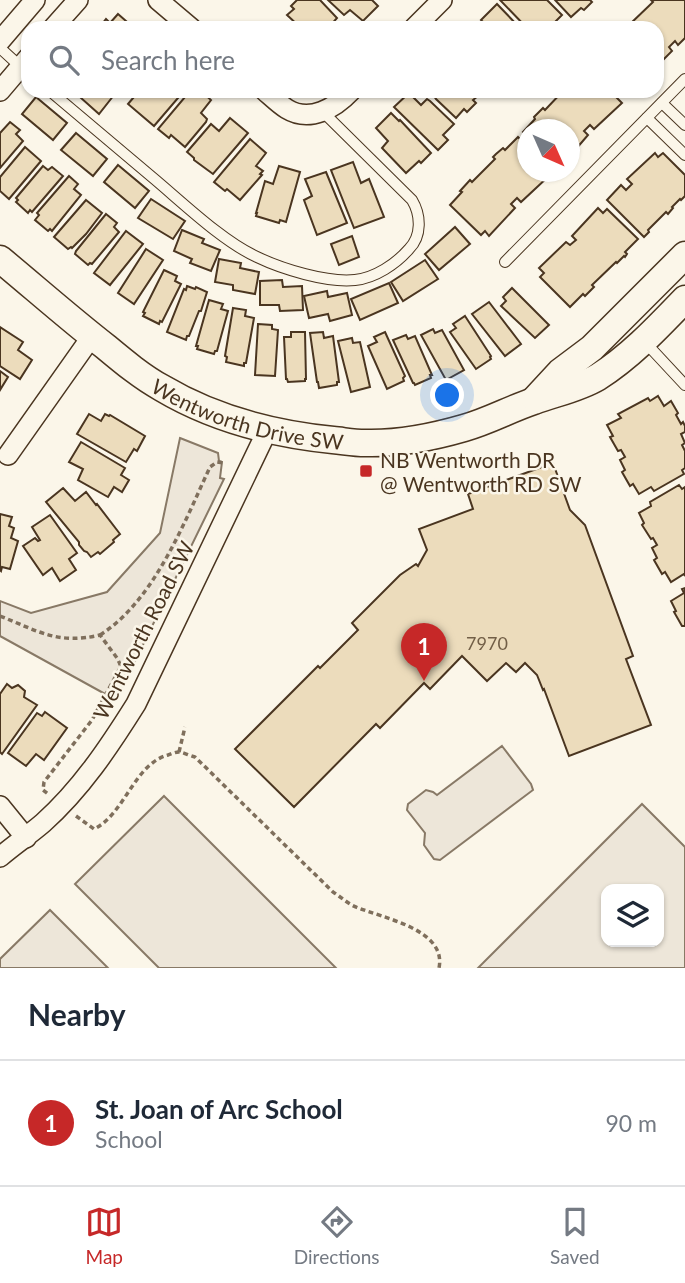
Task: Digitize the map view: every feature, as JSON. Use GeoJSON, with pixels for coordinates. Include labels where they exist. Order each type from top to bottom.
{"type":"FeatureCollection","features":[{"type":"Feature","properties":{"kind":"street"},"geometry":{"type":"LineString","coordinates":[[0,41],[35,0]]}},
{"type":"Feature","properties":{"kind":"street"},"geometry":{"type":"LineString","coordinates":[[60,21],[78,0]]}},
{"type":"Feature","properties":{"kind":"street"},"geometry":{"type":"LineString","coordinates":[[158,0],[183,21]]}},
{"type":"Feature","properties":{"kind":"street"},"geometry":{"type":"LineString","coordinates":[[421,21],[442,0]]}},
{"type":"Feature","properties":{"kind":"street"},"geometry":{"type":"LineString","coordinates":[[0,91],[21,70]]}},
{"type":"Feature","properties":{"kind":"street"},"geometry":{"type":"LineString","coordinates":[[273,98],[296,114],[324,112],[344,98]]}},
{"type":"Feature","properties":{"kind":"street","name":"Wentworth Drive SW"},"geometry":{"type":"LineString","coordinates":[[532,401],[559,372],[592,348],[685,255]]}},
{"type":"Feature","properties":{"kind":"street","name":"Wentworth Drive SW"},"geometry":{"type":"LineString","coordinates":[[0,259],[92,336],[162,388],[219,415],[267,430],[301,437],[364,443],[397,441],[465,428],[532,401],[590,382],[643,341],[685,299]]}},
{"type":"Feature","properties":{"kind":"street"},"geometry":{"type":"LineString","coordinates":[[8,455],[92,336]]}},
{"type":"Feature","properties":{"kind":"street","name":"Wentworth Road SW"},"geometry":{"type":"LineString","coordinates":[[0,857],[26,838],[79,785],[110,745],[136,704],[267,430]]}},
{"type":"Feature","properties":{"kind":"street"},"geometry":{"type":"LineString","coordinates":[[0,806],[26,838]]}},
{"type":"Feature","properties":{"kind":"lane"},"geometry":{"type":"LineString","coordinates":[[0,48],[21,63]]}},
{"type":"Feature","properties":{"kind":"lane"},"geometry":{"type":"LineString","coordinates":[[505,262],[685,79]]}},
{"type":"Feature","properties":{"kind":"lane"},"geometry":{"type":"LineString","coordinates":[[58,98],[197,214],[257,257],[305,274],[356,280],[393,264],[411,248],[416,241],[419,220],[417,208],[324,112]]}},
{"type":"Feature","properties":{"kind":"lane"},"geometry":{"type":"LineString","coordinates":[[662,103],[685,125]]}},
{"type":"Feature","properties":{"kind":"lane"},"geometry":{"type":"LineString","coordinates":[[647,118],[685,155]]}},
{"type":"Feature","properties":{"kind":"lane"},"geometry":{"type":"LineString","coordinates":[[643,341],[685,386]]}},
{"type":"Feature","properties":{"kind":"path"},"geometry":{"type":"LineString","coordinates":[[0,616],[57,638],[80,639],[100,635],[116,625],[146,590],[178,536],[210,467],[216,462],[224,463]]}},
{"type":"Feature","properties":{"kind":"path"},"geometry":{"type":"LineString","coordinates":[[43,790],[44,782],[92,720],[120,670],[117,658],[100,635]]}},
{"type":"Feature","properties":{"kind":"path"},"geometry":{"type":"LineString","coordinates":[[178,752],[185,727]]}},
{"type":"Feature","properties":{"kind":"path"},"geometry":{"type":"LineString","coordinates":[[79,818],[94,829],[103,825],[141,775],[159,757],[178,752],[195,757],[333,892],[353,906],[423,933],[436,948],[439,968]]}},
{"type":"Feature","properties":{"kind":"shaded area"},"geometry":{"type":"Polygon","coordinates":[[[180,438],[218,453],[219,461],[222,462],[220,478],[224,479],[116,700],[0,636],[0,601],[31,613],[107,592],[160,533],[180,438]]]}},
{"type":"Feature","properties":{"kind":"shaded area"},"geometry":{"type":"Polygon","coordinates":[[[502,746],[533,790],[440,860],[434,859],[424,845],[425,833],[407,810],[408,804],[426,790],[437,795],[502,746]]]}},
{"type":"Feature","properties":{"kind":"shaded area"},"geometry":{"type":"Polygon","coordinates":[[[164,796],[336,968],[159,968],[75,884],[164,796]]]}},
{"type":"Feature","properties":{"kind":"shaded area"},"geometry":{"type":"Polygon","coordinates":[[[642,804],[685,847],[685,968],[478,968],[642,804]]]}},
{"type":"Feature","properties":{"kind":"shaded area"},"geometry":{"type":"Polygon","coordinates":[[[50,910],[108,968],[0,968],[0,959],[50,910]]]}},
{"type":"Feature","properties":{"kind":"building"},"geometry":{"type":"Polygon","coordinates":[[[297,0],[320,0],[337,18],[334,21],[293,21],[287,15],[294,9],[291,6],[297,0]]]}},
{"type":"Feature","properties":{"kind":"building"},"geometry":{"type":"Polygon","coordinates":[[[328,0],[372,0],[378,6],[363,21],[350,10],[344,15],[328,0]]]}},
{"type":"Feature","properties":{"kind":"building"},"geometry":{"type":"Polygon","coordinates":[[[500,0],[547,0],[562,15],[556,21],[520,21],[500,0]]]}},
{"type":"Feature","properties":{"kind":"building"},"geometry":{"type":"Polygon","coordinates":[[[555,0],[590,0],[592,2],[571,17],[555,0]]]}},
{"type":"Feature","properties":{"kind":"building"},"geometry":{"type":"Polygon","coordinates":[[[651,0],[685,0],[685,38],[678,45],[675,41],[669,47],[672,51],[664,59],[664,21],[633,21],[653,2],[651,0]]]}},
{"type":"Feature","properties":{"kind":"building"},"geometry":{"type":"Polygon","coordinates":[[[497,4],[513,21],[482,21],[497,4]]]}},
{"type":"Feature","properties":{"kind":"building"},"geometry":{"type":"Polygon","coordinates":[[[118,14],[126,21],[112,21],[118,14]]]}},
{"type":"Feature","properties":{"kind":"building"},"geometry":{"type":"Polygon","coordinates":[[[37,98],[67,123],[53,140],[22,114],[37,98]]]}},
{"type":"Feature","properties":{"kind":"building"},"geometry":{"type":"Polygon","coordinates":[[[81,98],[112,98],[99,114],[81,98]]]}},
{"type":"Feature","properties":{"kind":"building"},"geometry":{"type":"Polygon","coordinates":[[[133,98],[178,98],[154,126],[128,104],[133,98]]]}},
{"type":"Feature","properties":{"kind":"building"},"geometry":{"type":"Polygon","coordinates":[[[184,98],[211,100],[201,113],[207,119],[206,122],[185,147],[171,135],[169,138],[158,129],[184,98]]]}},
{"type":"Feature","properties":{"kind":"building"},"geometry":{"type":"Polygon","coordinates":[[[404,98],[414,98],[421,105],[427,99],[454,124],[443,135],[448,140],[438,150],[394,107],[404,98]]]}},
{"type":"Feature","properties":{"kind":"building"},"geometry":{"type":"Polygon","coordinates":[[[476,98],[473,100],[476,103],[467,112],[464,109],[456,118],[436,99],[476,98]]]}},
{"type":"Feature","properties":{"kind":"building"},"geometry":{"type":"Polygon","coordinates":[[[556,98],[617,98],[622,103],[594,129],[590,125],[584,131],[588,135],[580,144],[580,119],[535,119],[543,108],[545,110],[556,98]]]}},
{"type":"Feature","properties":{"kind":"building"},"geometry":{"type":"Polygon","coordinates":[[[391,113],[431,153],[406,173],[382,148],[388,141],[376,128],[391,113]]]}},
{"type":"Feature","properties":{"kind":"building"},"geometry":{"type":"Polygon","coordinates":[[[230,118],[248,133],[213,174],[187,152],[211,124],[219,131],[230,118]]]}},
{"type":"Feature","properties":{"kind":"building"},"geometry":{"type":"Polygon","coordinates":[[[10,122],[20,130],[16,134],[23,141],[0,168],[0,133],[10,122]]]}},
{"type":"Feature","properties":{"kind":"building"},"geometry":{"type":"Polygon","coordinates":[[[76,133],[107,159],[93,176],[61,150],[76,133]]]}},
{"type":"Feature","properties":{"kind":"building"},"geometry":{"type":"Polygon","coordinates":[[[517,138],[517,182],[543,182],[521,202],[517,198],[511,204],[515,208],[489,236],[485,231],[481,235],[450,205],[470,180],[472,182],[495,159],[493,157],[496,154],[503,148],[505,150],[517,138]]]}},
{"type":"Feature","properties":{"kind":"building"},"geometry":{"type":"Polygon","coordinates":[[[250,139],[266,153],[256,166],[263,171],[260,174],[262,175],[240,200],[214,182],[250,139]]]}},
{"type":"Feature","properties":{"kind":"building"},"geometry":{"type":"Polygon","coordinates":[[[25,147],[41,161],[9,199],[0,191],[0,177],[25,147]]]}},
{"type":"Feature","properties":{"kind":"building"},"geometry":{"type":"Polygon","coordinates":[[[655,153],[658,157],[663,153],[685,175],[685,196],[648,230],[644,237],[607,200],[621,185],[626,190],[632,184],[627,179],[655,153]]]}},
{"type":"Feature","properties":{"kind":"building"},"geometry":{"type":"Polygon","coordinates":[[[353,162],[361,183],[369,179],[384,217],[354,228],[331,170],[353,162]]]}},
{"type":"Feature","properties":{"kind":"building"},"geometry":{"type":"Polygon","coordinates":[[[118,165],[149,191],[135,208],[104,182],[118,165]]]}},
{"type":"Feature","properties":{"kind":"building"},"geometry":{"type":"Polygon","coordinates":[[[43,166],[48,170],[52,167],[63,176],[32,212],[30,210],[28,213],[16,202],[16,198],[43,166]]]}},
{"type":"Feature","properties":{"kind":"building"},"geometry":{"type":"Polygon","coordinates":[[[279,166],[300,172],[286,222],[280,220],[279,223],[256,216],[256,213],[265,181],[273,184],[279,166]]]}},
{"type":"Feature","properties":{"kind":"building"},"geometry":{"type":"Polygon","coordinates":[[[326,172],[347,223],[317,235],[304,200],[312,196],[305,179],[326,172]]]}},
{"type":"Feature","properties":{"kind":"building"},"geometry":{"type":"Polygon","coordinates":[[[69,176],[78,184],[74,189],[81,195],[52,231],[48,231],[35,220],[39,215],[37,213],[69,176]]]}},
{"type":"Feature","properties":{"kind":"building"},"geometry":{"type":"Polygon","coordinates":[[[151,199],[185,221],[173,239],[138,218],[151,199]]]}},
{"type":"Feature","properties":{"kind":"building"},"geometry":{"type":"Polygon","coordinates":[[[86,200],[102,213],[86,234],[68,249],[54,237],[86,200]]]}},
{"type":"Feature","properties":{"kind":"building"},"geometry":{"type":"Polygon","coordinates":[[[598,208],[603,213],[607,209],[638,239],[625,252],[625,257],[616,262],[592,285],[594,287],[585,296],[583,294],[570,307],[540,277],[544,273],[539,268],[566,242],[570,245],[576,240],[572,236],[598,208]]]}},
{"type":"Feature","properties":{"kind":"building"},"geometry":{"type":"Polygon","coordinates":[[[106,214],[117,223],[114,227],[119,232],[92,264],[88,265],[75,254],[76,251],[106,214]]]}},
{"type":"Feature","properties":{"kind":"building"},"geometry":{"type":"Polygon","coordinates":[[[455,227],[470,244],[439,270],[425,254],[455,227]]]}},
{"type":"Feature","properties":{"kind":"building"},"geometry":{"type":"Polygon","coordinates":[[[182,230],[204,239],[202,243],[220,250],[211,271],[190,263],[192,259],[174,251],[182,230]]]}},
{"type":"Feature","properties":{"kind":"building"},"geometry":{"type":"Polygon","coordinates":[[[126,231],[143,244],[110,285],[94,273],[126,231]]]}},
{"type":"Feature","properties":{"kind":"building"},"geometry":{"type":"Polygon","coordinates":[[[352,236],[359,257],[339,265],[331,244],[352,236]]]}},
{"type":"Feature","properties":{"kind":"building"},"geometry":{"type":"Polygon","coordinates":[[[146,249],[163,260],[134,304],[118,293],[146,249]]]}},
{"type":"Feature","properties":{"kind":"building"},"geometry":{"type":"Polygon","coordinates":[[[219,259],[241,263],[240,268],[259,272],[255,294],[233,290],[233,285],[215,282],[219,259]]]}},
{"type":"Feature","properties":{"kind":"building"},"geometry":{"type":"Polygon","coordinates":[[[425,260],[438,279],[403,301],[391,282],[425,260]]]}},
{"type":"Feature","properties":{"kind":"building"},"geometry":{"type":"Polygon","coordinates":[[[164,270],[177,276],[175,281],[181,284],[159,324],[143,316],[143,312],[164,270]]]}},
{"type":"Feature","properties":{"kind":"building"},"geometry":{"type":"Polygon","coordinates":[[[282,280],[283,287],[302,286],[303,310],[280,311],[279,305],[260,305],[260,281],[282,280]]]}},
{"type":"Feature","properties":{"kind":"building"},"geometry":{"type":"Polygon","coordinates":[[[389,283],[398,303],[360,320],[351,299],[389,283]]]}},
{"type":"Feature","properties":{"kind":"building"},"geometry":{"type":"Polygon","coordinates":[[[187,286],[207,292],[201,311],[186,340],[167,332],[187,286]]]}},
{"type":"Feature","properties":{"kind":"building"},"geometry":{"type":"Polygon","coordinates":[[[512,288],[549,325],[535,338],[501,306],[506,301],[503,297],[512,288]]]}},
{"type":"Feature","properties":{"kind":"building"},"geometry":{"type":"Polygon","coordinates":[[[327,291],[328,297],[347,293],[352,315],[330,321],[328,314],[309,318],[304,296],[327,291]]]}},
{"type":"Feature","properties":{"kind":"building"},"geometry":{"type":"Polygon","coordinates":[[[209,300],[223,304],[221,309],[228,311],[214,354],[197,349],[196,346],[209,300]]]}},
{"type":"Feature","properties":{"kind":"building"},"geometry":{"type":"Polygon","coordinates":[[[489,302],[521,344],[505,356],[472,314],[489,302]]]}},
{"type":"Feature","properties":{"kind":"building"},"geometry":{"type":"Polygon","coordinates":[[[233,308],[246,310],[245,316],[254,318],[244,366],[226,362],[233,308]]]}},
{"type":"Feature","properties":{"kind":"building"},"geometry":{"type":"Polygon","coordinates":[[[465,316],[491,356],[491,359],[476,369],[450,332],[456,328],[453,324],[465,316]]]}},
{"type":"Feature","properties":{"kind":"building"},"geometry":{"type":"Polygon","coordinates":[[[258,324],[272,325],[272,329],[278,330],[275,376],[255,375],[258,324]]]}},
{"type":"Feature","properties":{"kind":"building"},"geometry":{"type":"Polygon","coordinates":[[[0,327],[23,342],[18,350],[32,360],[20,379],[0,366],[0,327]]]}},
{"type":"Feature","properties":{"kind":"building"},"geometry":{"type":"Polygon","coordinates":[[[433,329],[435,333],[442,330],[464,370],[446,380],[421,335],[433,329]]]}},
{"type":"Feature","properties":{"kind":"building"},"geometry":{"type":"Polygon","coordinates":[[[291,332],[305,332],[305,381],[288,382],[286,379],[284,337],[291,337],[291,332]]]}},
{"type":"Feature","properties":{"kind":"building"},"geometry":{"type":"Polygon","coordinates":[[[323,332],[324,338],[333,336],[339,382],[337,385],[319,388],[310,333],[323,332]]]}},
{"type":"Feature","properties":{"kind":"building"},"geometry":{"type":"Polygon","coordinates":[[[385,332],[405,376],[404,381],[387,389],[368,346],[377,342],[374,337],[385,332]]]}},
{"type":"Feature","properties":{"kind":"building"},"geometry":{"type":"Polygon","coordinates":[[[406,335],[408,339],[415,336],[432,375],[415,385],[393,340],[406,335]]]}},
{"type":"Feature","properties":{"kind":"building"},"geometry":{"type":"Polygon","coordinates":[[[352,338],[353,343],[360,342],[370,387],[351,392],[338,341],[352,338]]]}},
{"type":"Feature","properties":{"kind":"building"},"geometry":{"type":"Polygon","coordinates":[[[0,371],[8,377],[0,390],[0,371]]]}},
{"type":"Feature","properties":{"kind":"building"},"geometry":{"type":"Polygon","coordinates":[[[658,396],[664,406],[671,401],[681,424],[683,422],[685,426],[685,432],[681,434],[685,443],[682,445],[685,451],[685,468],[682,470],[684,474],[654,491],[651,487],[639,494],[633,484],[630,486],[622,472],[625,470],[620,460],[625,457],[610,437],[613,436],[607,425],[621,418],[618,414],[648,398],[650,401],[658,396]]]}},
{"type":"Feature","properties":{"kind":"building"},"geometry":{"type":"Polygon","coordinates":[[[89,414],[101,421],[105,414],[110,415],[145,436],[137,451],[134,449],[126,462],[77,434],[89,414]]]}},
{"type":"Feature","properties":{"kind":"building"},"geometry":{"type":"Polygon","coordinates":[[[81,442],[125,468],[121,475],[129,480],[122,492],[114,487],[108,497],[78,480],[83,469],[69,462],[81,442]]]}},
{"type":"Feature","properties":{"kind":"building"},"geometry":{"type":"Polygon","coordinates":[[[553,463],[570,510],[585,525],[633,656],[626,659],[651,725],[569,756],[544,689],[537,675],[525,663],[516,672],[506,663],[487,681],[462,656],[430,689],[424,683],[380,728],[376,724],[294,807],[235,749],[358,630],[352,623],[400,575],[416,564],[418,566],[427,550],[419,529],[473,509],[468,494],[553,463]]]}},
{"type":"Feature","properties":{"kind":"building"},"geometry":{"type":"Polygon","coordinates":[[[679,485],[682,489],[685,487],[685,576],[684,574],[671,582],[665,572],[662,574],[654,560],[657,558],[652,548],[657,545],[642,525],[644,523],[639,513],[651,506],[650,502],[679,485]]]}},
{"type":"Feature","properties":{"kind":"building"},"geometry":{"type":"Polygon","coordinates":[[[63,488],[75,501],[86,492],[120,534],[100,554],[98,552],[91,557],[84,551],[46,502],[63,488]]]}},
{"type":"Feature","properties":{"kind":"building"},"geometry":{"type":"Polygon","coordinates":[[[0,514],[12,517],[9,526],[14,528],[11,538],[18,541],[10,569],[2,567],[1,571],[0,570],[0,514]]]}},
{"type":"Feature","properties":{"kind":"building"},"geometry":{"type":"Polygon","coordinates":[[[50,515],[77,553],[69,559],[76,570],[60,581],[52,568],[43,575],[23,546],[35,538],[40,540],[32,527],[50,515]]]}},
{"type":"Feature","properties":{"kind":"building"},"geometry":{"type":"Polygon","coordinates":[[[685,588],[685,626],[682,626],[671,601],[684,593],[682,589],[685,588]]]}},
{"type":"Feature","properties":{"kind":"building"},"geometry":{"type":"Polygon","coordinates":[[[7,684],[12,688],[18,685],[25,691],[24,697],[37,705],[2,754],[0,694],[7,684]]]}},
{"type":"Feature","properties":{"kind":"building"},"geometry":{"type":"Polygon","coordinates":[[[45,712],[67,728],[44,760],[36,754],[26,766],[8,753],[37,713],[42,716],[45,712]]]}},
{"type":"Feature","properties":{"kind":"place","name":"NB Wentworth DR @ Wentworth RD SW"},"geometry":{"type":"Point","coordinates":[366,471]}},
{"type":"Feature","properties":{"kind":"place","name":"St. Joan of Arc School"},"geometry":{"type":"Point","coordinates":[424,681]}}]}
